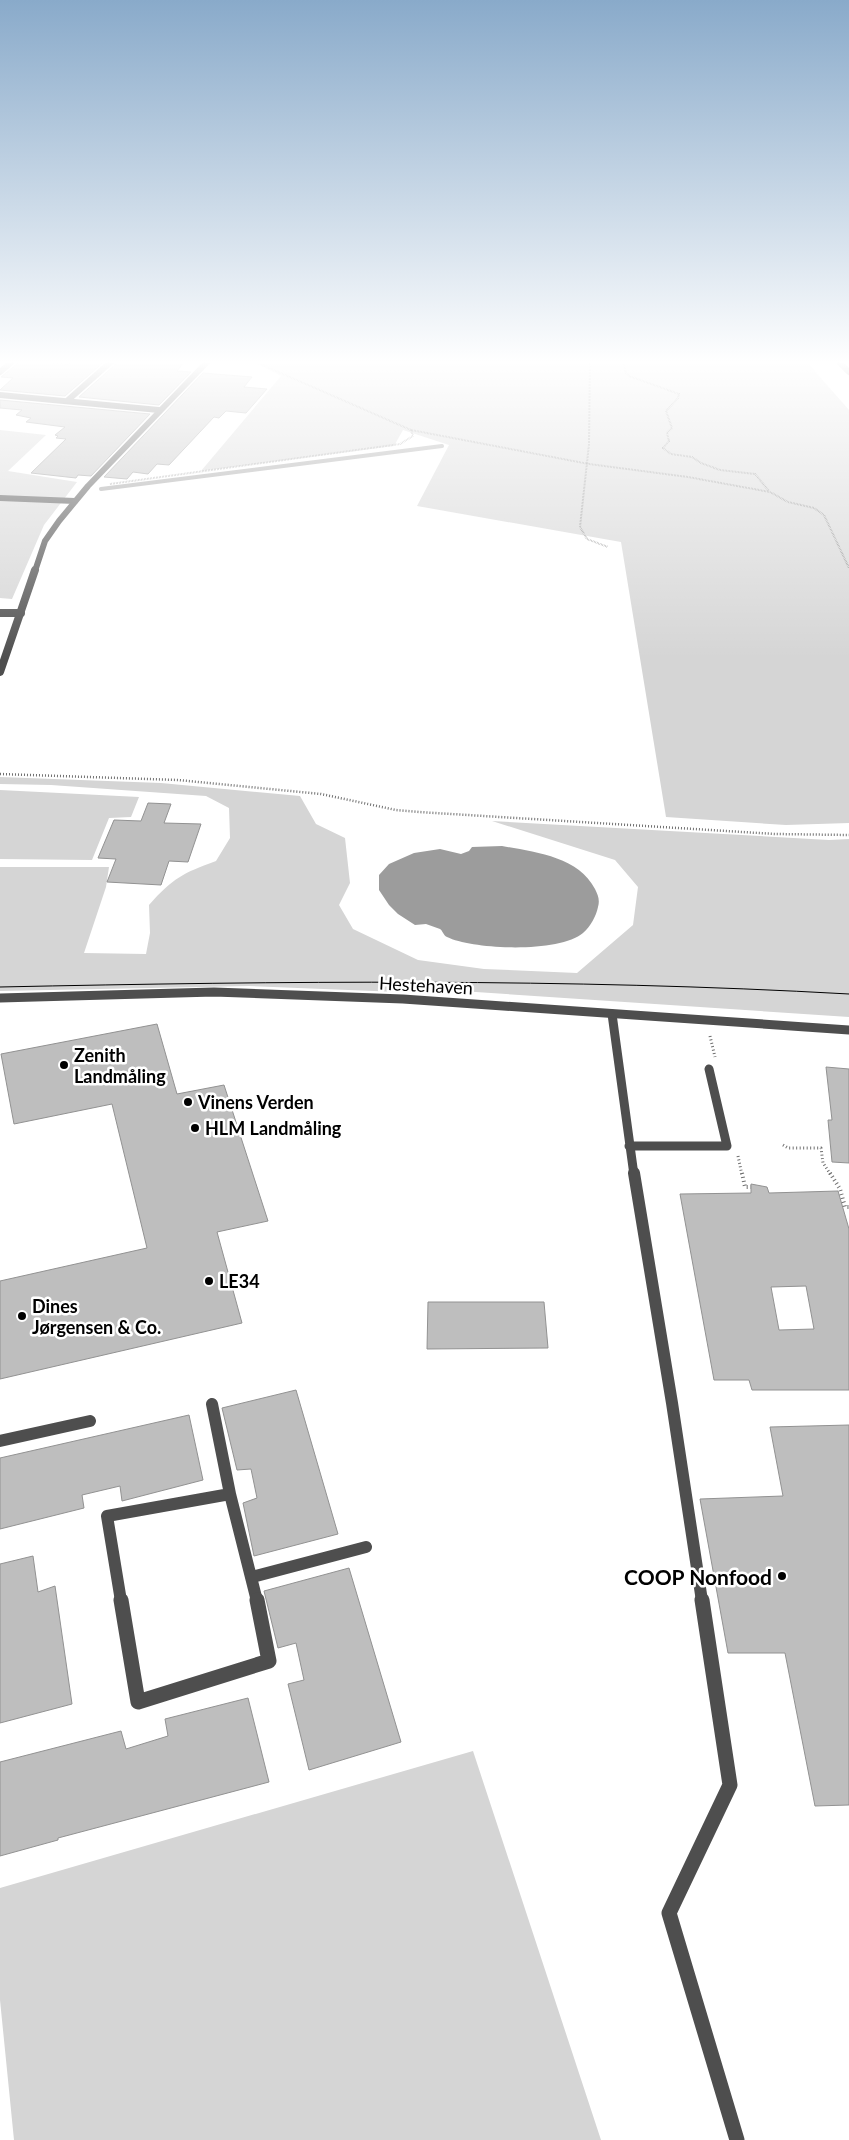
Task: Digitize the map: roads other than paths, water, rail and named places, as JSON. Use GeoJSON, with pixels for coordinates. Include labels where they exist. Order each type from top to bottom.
{"type":"FeatureCollection","features":[{"type":"Feature","properties":{"kind":"street"},"geometry":{"type":"LineString","coordinates":[[0,672],[45,541],[74,501],[112,460]]}},
{"type":"Feature","properties":{"kind":"street"},"geometry":{"type":"LineString","coordinates":[[0,498],[74,501]]}},
{"type":"Feature","properties":{"kind":"street"},"geometry":{"type":"LineString","coordinates":[[0,613],[20,613]]}},
{"type":"Feature","properties":{"kind":"street","name":"Hestehaven"},"geometry":{"type":"LineString","coordinates":[[0,998],[224,993],[403,999],[849,1030]]}},
{"type":"Feature","properties":{"kind":"street"},"geometry":{"type":"LineString","coordinates":[[612,1014],[629,1146],[672,1403],[730,1785],[669,1913],[737,2140]]}},
{"type":"Feature","properties":{"kind":"street"},"geometry":{"type":"LineString","coordinates":[[629,1146],[727,1146],[709,1069]]}},
{"type":"Feature","properties":{"kind":"street"},"geometry":{"type":"LineString","coordinates":[[212,1404],[230,1494],[252,1577],[269,1661],[138,1702],[107,1516],[230,1494]]}},
{"type":"Feature","properties":{"kind":"street"},"geometry":{"type":"LineString","coordinates":[[0,1441],[90,1421]]}},
{"type":"Feature","properties":{"kind":"street"},"geometry":{"type":"LineString","coordinates":[[252,1577],[366,1547]]}},
{"type":"Feature","properties":{"kind":"waterway"},"geometry":{"type":"LineString","coordinates":[[101,489],[332,460]]}},
{"type":"Feature","properties":{"kind":"tram line"},"geometry":{"type":"LineString","coordinates":[[0,987],[424,982],[637,985],[849,994]]}},
{"type":"Feature","properties":{"kind":"place","name":"Zenith Landmåling"},"geometry":{"type":"Point","coordinates":[64,1065]}},
{"type":"Feature","properties":{"kind":"place","name":"Vinens Verden"},"geometry":{"type":"Point","coordinates":[188,1102]}},
{"type":"Feature","properties":{"kind":"place","name":"HLM Landmåling"},"geometry":{"type":"Point","coordinates":[195,1128]}},
{"type":"Feature","properties":{"kind":"place","name":"LE34"},"geometry":{"type":"Point","coordinates":[209,1281]}},
{"type":"Feature","properties":{"kind":"place","name":"Dines Jørgensen & Co."},"geometry":{"type":"Point","coordinates":[22,1316]}},
{"type":"Feature","properties":{"kind":"place","name":"COOP Nonfood"},"geometry":{"type":"Point","coordinates":[782,1576]}}]}
